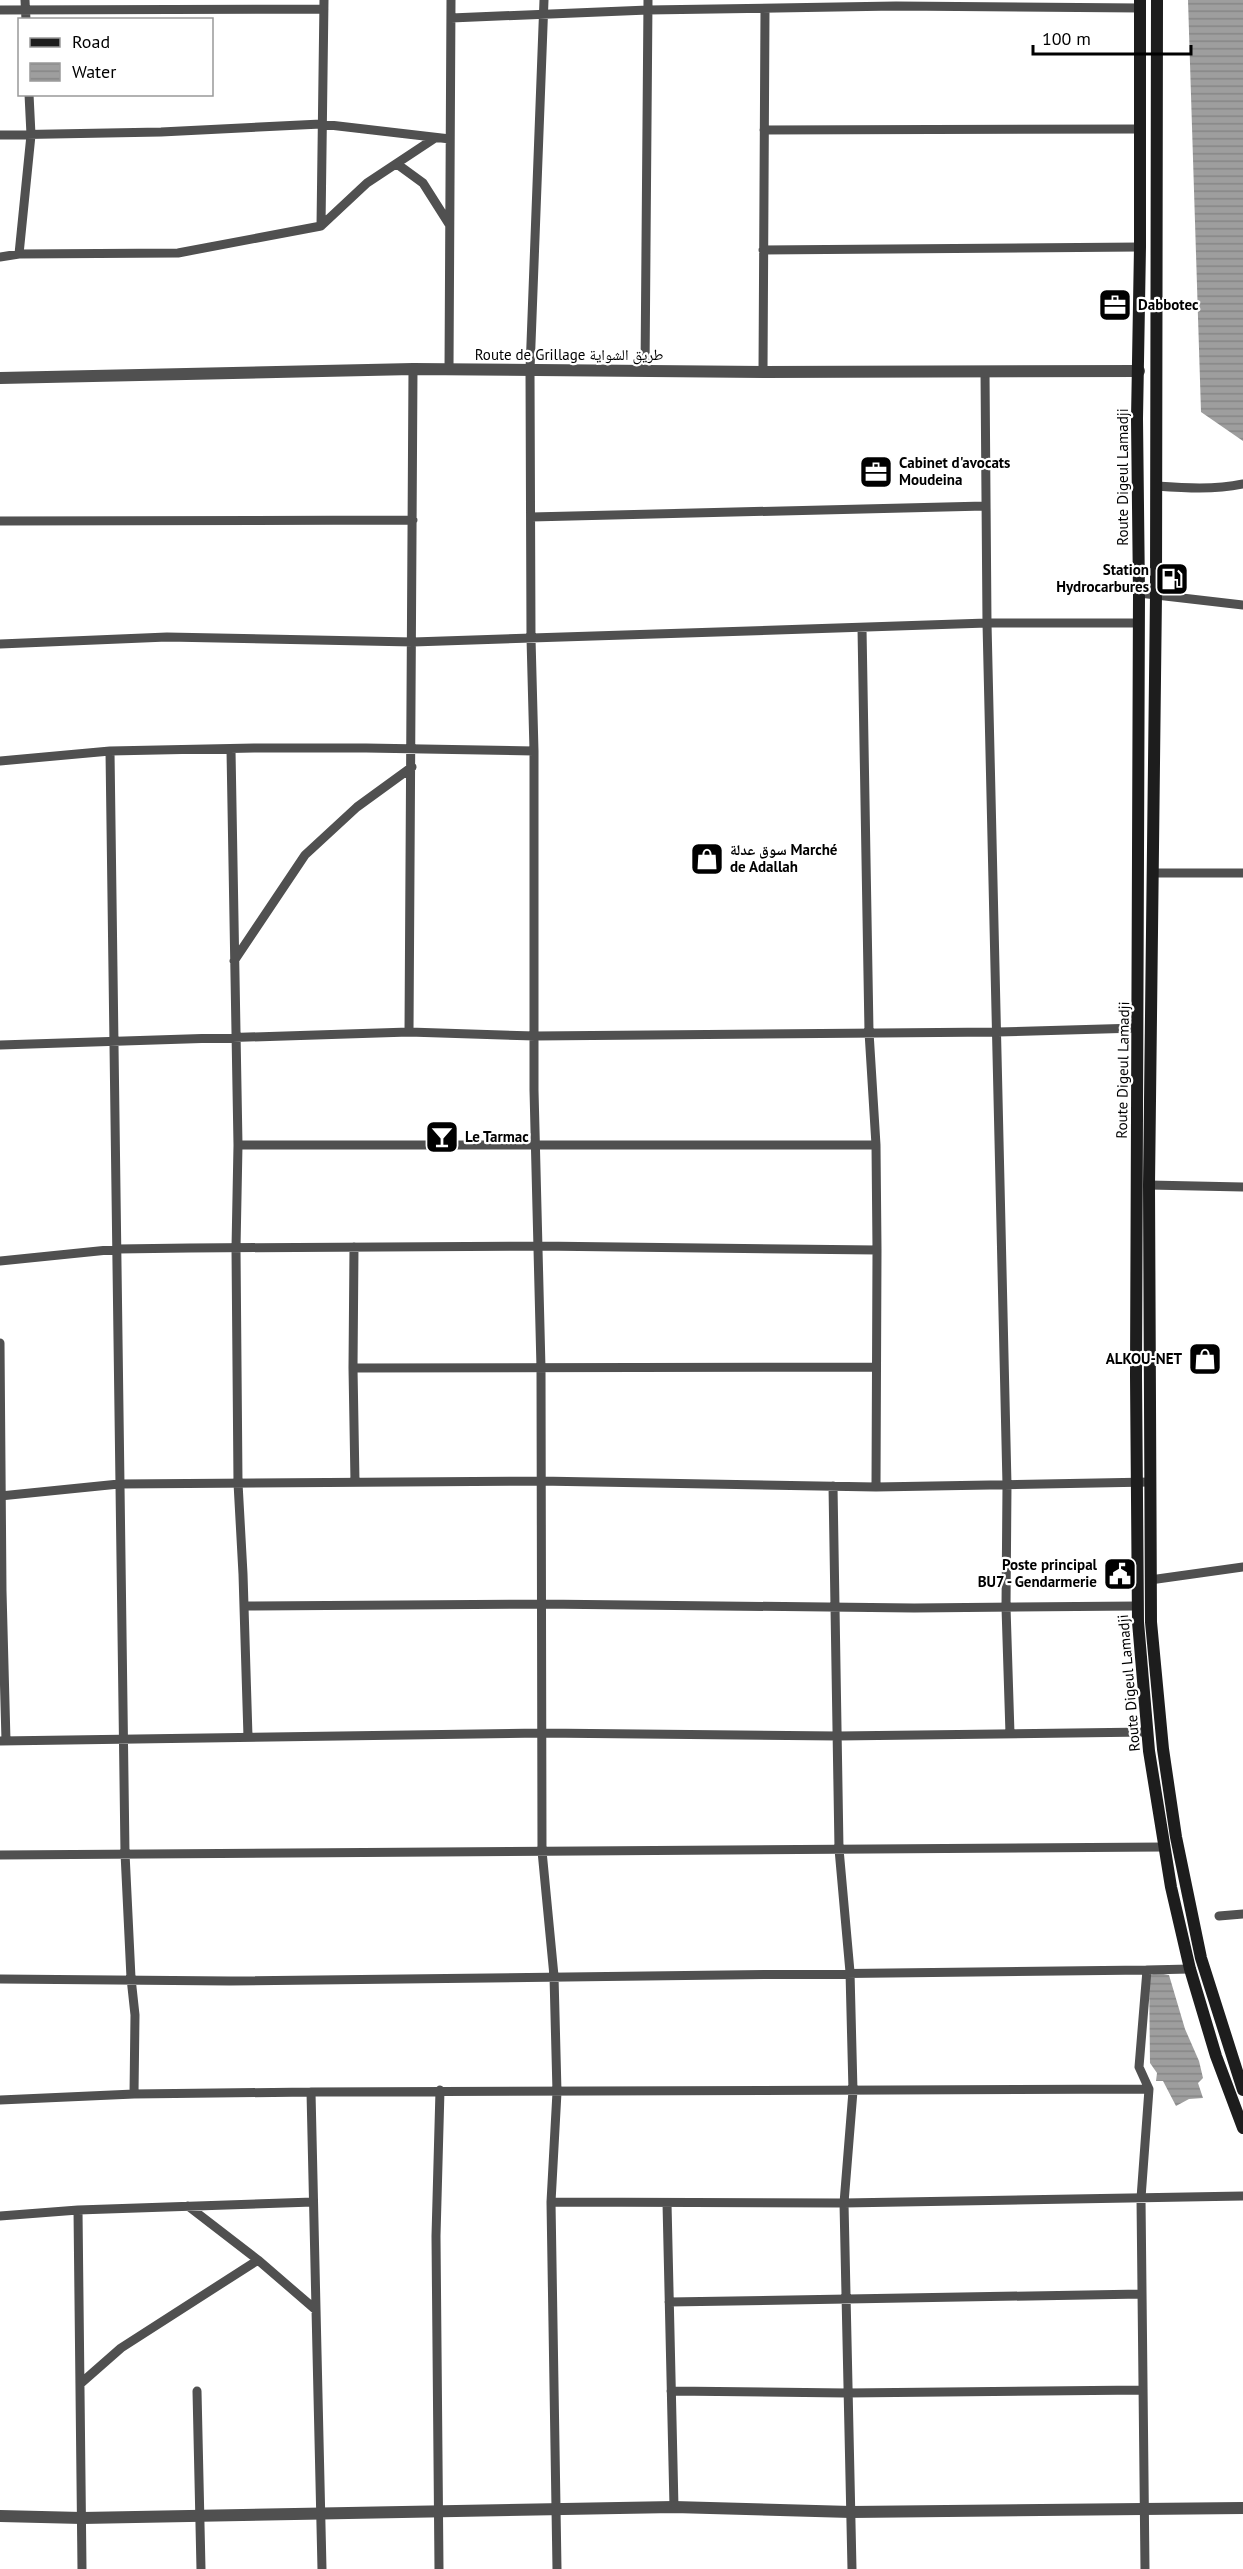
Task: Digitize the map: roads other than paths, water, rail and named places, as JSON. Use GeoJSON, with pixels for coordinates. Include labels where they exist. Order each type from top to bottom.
{"type":"FeatureCollection","features":[{"type":"Feature","properties":{"kind":"main road"},"geometry":{"type":"LineString","coordinates":[[1157,0],[1156,594],[1149,1185],[1150,1580],[1154,1671],[1176,1837],[1202,1958],[1243,2090]]}},
{"type":"Feature","properties":{"kind":"main road","name":"Route Digeul Lamadji"},"geometry":{"type":"LineString","coordinates":[[1140,4],[1137,419],[1139,623],[1136,1482],[1140,1672],[1164,1847],[1190,1969],[1216,2056],[1243,2128]]}},
{"type":"Feature","properties":{"kind":"street"},"geometry":{"type":"LineString","coordinates":[[135,11],[136,0]]}},
{"type":"Feature","properties":{"kind":"street"},"geometry":{"type":"LineString","coordinates":[[449,370],[451,0]]}},
{"type":"Feature","properties":{"kind":"street"},"geometry":{"type":"LineString","coordinates":[[544,0],[530,370],[531,638],[534,751],[537,1246],[541,1368],[539,1481],[542,1851],[554,1976],[557,2092],[551,2202],[554,2509],[557,2569]]}},
{"type":"Feature","properties":{"kind":"street"},"geometry":{"type":"LineString","coordinates":[[645,371],[648,0]]}},
{"type":"Feature","properties":{"kind":"street"},"geometry":{"type":"LineString","coordinates":[[451,18],[896,3],[1140,4]]}},
{"type":"Feature","properties":{"kind":"street"},"geometry":{"type":"LineString","coordinates":[[0,10],[25,4],[135,11],[255,4],[324,5],[321,226]]}},
{"type":"Feature","properties":{"kind":"street"},"geometry":{"type":"LineString","coordinates":[[762,372],[765,9]]}},
{"type":"Feature","properties":{"kind":"street"},"geometry":{"type":"LineString","coordinates":[[19,254],[31,135],[29,96]]}},
{"type":"Feature","properties":{"kind":"street"},"geometry":{"type":"LineString","coordinates":[[0,135],[161,132],[321,124],[450,140]]}},
{"type":"Feature","properties":{"kind":"street"},"geometry":{"type":"LineString","coordinates":[[764,130],[1140,129]]}},
{"type":"Feature","properties":{"kind":"street"},"geometry":{"type":"LineString","coordinates":[[0,257],[19,254],[178,253],[321,226],[367,183],[435,138]]}},
{"type":"Feature","properties":{"kind":"street"},"geometry":{"type":"LineString","coordinates":[[397,164],[423,183],[449,224]]}},
{"type":"Feature","properties":{"kind":"street"},"geometry":{"type":"LineString","coordinates":[[762,250],[1140,248]]}},
{"type":"Feature","properties":{"kind":"street"},"geometry":{"type":"LineString","coordinates":[[409,1032],[413,369]]}},
{"type":"Feature","properties":{"kind":"street","name":"Route de Grillage طريق الشواية"},"geometry":{"type":"LineString","coordinates":[[0,378],[413,369],[762,372],[1139,370]]}},
{"type":"Feature","properties":{"kind":"street"},"geometry":{"type":"LineString","coordinates":[[985,371],[987,623],[1010,1734]]}},
{"type":"Feature","properties":{"kind":"street"},"geometry":{"type":"LineString","coordinates":[[1156,486],[1194,489],[1243,484]]}},
{"type":"Feature","properties":{"kind":"street"},"geometry":{"type":"LineString","coordinates":[[531,517],[985,506]]}},
{"type":"Feature","properties":{"kind":"street"},"geometry":{"type":"LineString","coordinates":[[0,521],[413,520]]}},
{"type":"Feature","properties":{"kind":"street"},"geometry":{"type":"LineString","coordinates":[[1139,593],[1243,605]]}},
{"type":"Feature","properties":{"kind":"street"},"geometry":{"type":"LineString","coordinates":[[0,644],[167,637],[413,642],[987,623],[1139,623]]}},
{"type":"Feature","properties":{"kind":"street"},"geometry":{"type":"LineString","coordinates":[[862,628],[869,1032],[876,1145],[876,1487]]}},
{"type":"Feature","properties":{"kind":"street"},"geometry":{"type":"LineString","coordinates":[[0,760],[110,751],[366,748],[534,751]]}},
{"type":"Feature","properties":{"kind":"street"},"geometry":{"type":"LineString","coordinates":[[231,750],[237,1038],[238,1483],[248,1737]]}},
{"type":"Feature","properties":{"kind":"street"},"geometry":{"type":"LineString","coordinates":[[110,751],[125,1853],[135,2015],[134,2094]]}},
{"type":"Feature","properties":{"kind":"street"},"geometry":{"type":"LineString","coordinates":[[234,962],[305,855],[357,807],[412,767]]}},
{"type":"Feature","properties":{"kind":"street"},"geometry":{"type":"LineString","coordinates":[[1154,873],[1243,873]]}},
{"type":"Feature","properties":{"kind":"street"},"geometry":{"type":"LineString","coordinates":[[0,1045],[409,1032],[535,1036],[997,1032],[1138,1028]]}},
{"type":"Feature","properties":{"kind":"street"},"geometry":{"type":"LineString","coordinates":[[238,1145],[876,1145]]}},
{"type":"Feature","properties":{"kind":"street"},"geometry":{"type":"LineString","coordinates":[[1149,1185],[1243,1187]]}},
{"type":"Feature","properties":{"kind":"street"},"geometry":{"type":"LineString","coordinates":[[0,1261],[118,1249],[537,1246],[877,1250]]}},
{"type":"Feature","properties":{"kind":"street"},"geometry":{"type":"LineString","coordinates":[[354,1247],[355,1482]]}},
{"type":"Feature","properties":{"kind":"street"},"geometry":{"type":"LineString","coordinates":[[0,1343],[3,1741],[541,1733],[838,1736],[1147,1732]]}},
{"type":"Feature","properties":{"kind":"street"},"geometry":{"type":"LineString","coordinates":[[353,1368],[876,1367]]}},
{"type":"Feature","properties":{"kind":"street"},"geometry":{"type":"LineString","coordinates":[[1,1496],[119,1484],[539,1481],[876,1487],[1150,1482]]}},
{"type":"Feature","properties":{"kind":"street"},"geometry":{"type":"LineString","coordinates":[[833,1486],[839,1849],[850,1972],[853,2091],[844,2203],[852,2569]]}},
{"type":"Feature","properties":{"kind":"street"},"geometry":{"type":"LineString","coordinates":[[1150,1580],[1243,1567]]}},
{"type":"Feature","properties":{"kind":"street"},"geometry":{"type":"LineString","coordinates":[[244,1606],[541,1604],[1137,1606]]}},
{"type":"Feature","properties":{"kind":"street"},"geometry":{"type":"LineString","coordinates":[[0,1855],[1164,1847]]}},
{"type":"Feature","properties":{"kind":"street"},"geometry":{"type":"LineString","coordinates":[[1219,1916],[1243,1914]]}},
{"type":"Feature","properties":{"kind":"street"},"geometry":{"type":"LineString","coordinates":[[0,1979],[131,1978],[230,1981],[1190,1969]]}},
{"type":"Feature","properties":{"kind":"street"},"geometry":{"type":"LineString","coordinates":[[1145,2569],[1141,2198],[1149,2090],[1139,2067],[1147,1970]]}},
{"type":"Feature","properties":{"kind":"street"},"geometry":{"type":"LineString","coordinates":[[0,2100],[134,2094],[440,2090],[557,2092],[1149,2090]]}},
{"type":"Feature","properties":{"kind":"street"},"geometry":{"type":"LineString","coordinates":[[439,2569],[436,2236],[440,2090]]}},
{"type":"Feature","properties":{"kind":"street"},"geometry":{"type":"LineString","coordinates":[[311,2092],[322,2569]]}},
{"type":"Feature","properties":{"kind":"street"},"geometry":{"type":"LineString","coordinates":[[551,2202],[844,2203],[1243,2196]]}},
{"type":"Feature","properties":{"kind":"street"},"geometry":{"type":"LineString","coordinates":[[0,2216],[78,2210],[313,2202]]}},
{"type":"Feature","properties":{"kind":"street"},"geometry":{"type":"LineString","coordinates":[[667,2203],[674,2506]]}},
{"type":"Feature","properties":{"kind":"street"},"geometry":{"type":"LineString","coordinates":[[188,2206],[258,2260],[316,2310]]}},
{"type":"Feature","properties":{"kind":"street"},"geometry":{"type":"LineString","coordinates":[[78,2210],[82,2569]]}},
{"type":"Feature","properties":{"kind":"street"},"geometry":{"type":"LineString","coordinates":[[80,2384],[121,2348],[258,2260]]}},
{"type":"Feature","properties":{"kind":"street"},"geometry":{"type":"LineString","coordinates":[[669,2302],[1142,2294]]}},
{"type":"Feature","properties":{"kind":"street"},"geometry":{"type":"LineString","coordinates":[[671,2391],[848,2393],[1143,2390]]}},
{"type":"Feature","properties":{"kind":"street"},"geometry":{"type":"LineString","coordinates":[[197,2391],[201,2569]]}},
{"type":"Feature","properties":{"kind":"street"},"geometry":{"type":"LineString","coordinates":[[0,2516],[82,2518],[674,2506],[851,2512],[1145,2511],[1243,2508]]}},
{"type":"Feature","properties":{"kind":"water"},"geometry":{"type":"Polygon","coordinates":[[[1188,0],[1243,0],[1243,441],[1201,412],[1188,0]]]}},
{"type":"Feature","properties":{"kind":"water"},"geometry":{"type":"Polygon","coordinates":[[[1158,1973],[1169,1975],[1203,2078],[1198,2083],[1203,2098],[1189,2099],[1176,2106],[1163,2081],[1156,2081],[1157,2073],[1150,2063],[1149,1975],[1158,1973]]]}},
{"type":"Feature","properties":{"kind":"place","name":"Dabbotec"},"geometry":{"type":"Point","coordinates":[1115,305]}},
{"type":"Feature","properties":{"kind":"place","name":"Cabinet d'avocats Moudeina"},"geometry":{"type":"Point","coordinates":[876,472]}},
{"type":"Feature","properties":{"kind":"place","name":"Station Hydrocarbures"},"geometry":{"type":"Point","coordinates":[1172,579]}},
{"type":"Feature","properties":{"kind":"place","name":"سوق عدلة Marché de Adallah"},"geometry":{"type":"Point","coordinates":[707,859]}},
{"type":"Feature","properties":{"kind":"place","name":"Le Tarmac"},"geometry":{"type":"Point","coordinates":[442,1137]}},
{"type":"Feature","properties":{"kind":"place","name":"ALKOU-NET"},"geometry":{"type":"Point","coordinates":[1205,1359]}},
{"type":"Feature","properties":{"kind":"place","name":"Poste principal BU7 - Gendarmerie"},"geometry":{"type":"Point","coordinates":[1120,1574]}}]}
